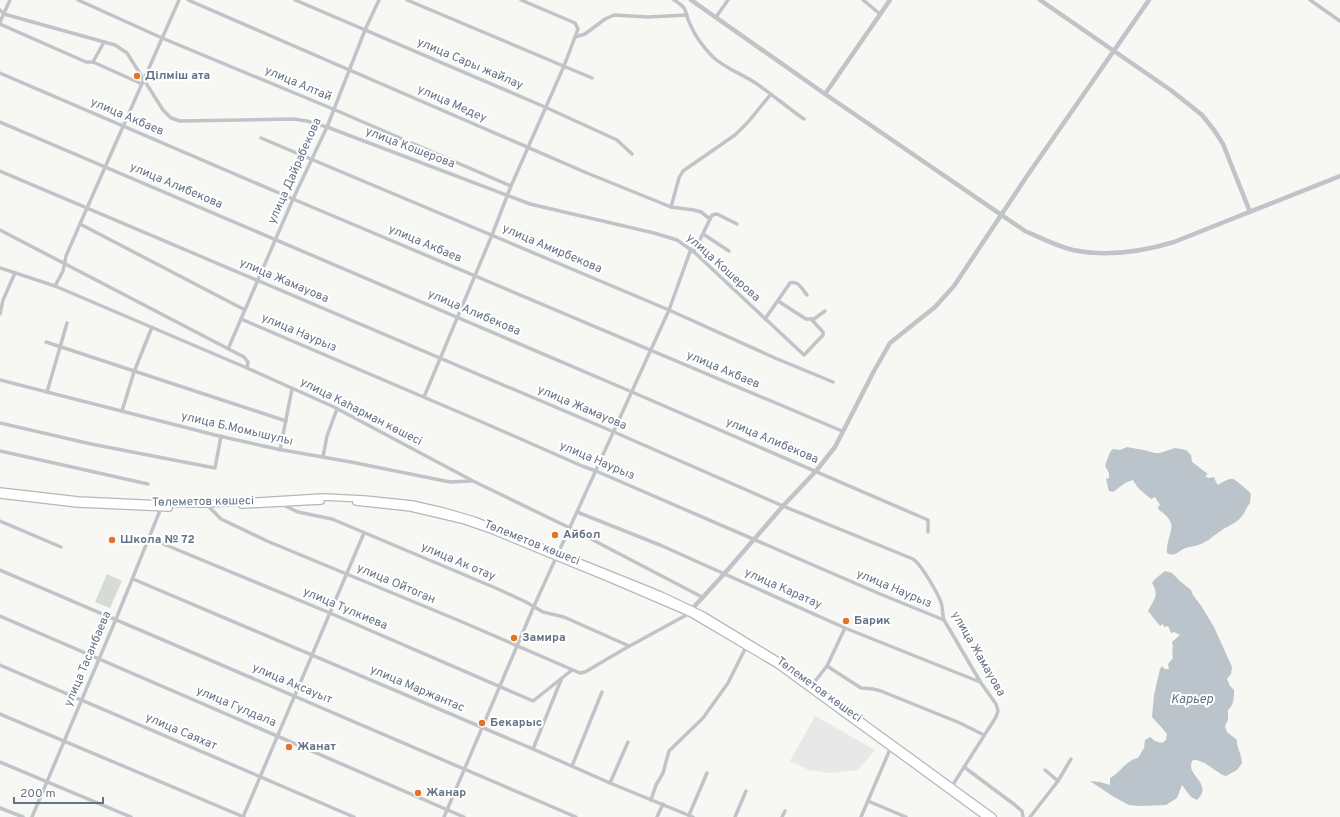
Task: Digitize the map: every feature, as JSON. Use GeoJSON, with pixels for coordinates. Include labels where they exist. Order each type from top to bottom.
{"type":"FeatureCollection","features":[{"type":"Feature","properties":{"kind":"main road","name":"Төлеметов көшесі"},"geometry":{"type":"LineString","coordinates":[[0,491],[78,500],[162,504],[280,501]]}},
{"type":"Feature","properties":{"kind":"main road","name":"Төлеметов көшесі"},"geometry":{"type":"LineString","coordinates":[[0,495],[78,504],[161,508],[209,507],[323,497],[364,499],[412,504],[474,520],[691,611],[780,662],[986,817]]}},
{"type":"Feature","properties":{"kind":"main road","name":"Төлеметов көшесі"},"geometry":{"type":"LineString","coordinates":[[748,644],[892,746],[952,786],[993,817]]}},
{"type":"Feature","properties":{"kind":"street"},"geometry":{"type":"LineString","coordinates":[[10,0],[0,23],[86,62],[93,62],[143,82]]}},
{"type":"Feature","properties":{"kind":"street","name":"улица Алтай"},"geometry":{"type":"LineString","coordinates":[[78,0],[162,38],[333,109],[511,186]]}},
{"type":"Feature","properties":{"kind":"street"},"geometry":{"type":"LineString","coordinates":[[55,286],[63,271],[64,263],[122,126],[179,0]]}},
{"type":"Feature","properties":{"kind":"street","name":"улица Медеу"},"geometry":{"type":"LineString","coordinates":[[188,0],[528,148],[671,207],[701,212],[710,219]]}},
{"type":"Feature","properties":{"kind":"street","name":"улица Сары жайлау"},"geometry":{"type":"LineString","coordinates":[[295,0],[545,107],[617,140],[632,154]]}},
{"type":"Feature","properties":{"kind":"street","name":"улица Дайрабекова"},"geometry":{"type":"LineString","coordinates":[[228,349],[293,199],[327,127],[349,69],[379,0]]}},
{"type":"Feature","properties":{"kind":"street"},"geometry":{"type":"LineString","coordinates":[[407,0],[592,78]]}},
{"type":"Feature","properties":{"kind":"street"},"geometry":{"type":"LineString","coordinates":[[424,397],[511,186],[564,66],[578,29],[575,23],[521,0]]}},
{"type":"Feature","properties":{"kind":"street"},"geometry":{"type":"LineString","coordinates":[[674,0],[684,8],[689,23],[695,34],[704,47],[714,57],[737,74],[756,83],[804,119]]}},
{"type":"Feature","properties":{"kind":"street"},"geometry":{"type":"LineString","coordinates":[[692,0],[825,94],[1025,231],[1052,243],[1074,250],[1103,253],[1125,253],[1155,248],[1174,242],[1340,176]]}},
{"type":"Feature","properties":{"kind":"street"},"geometry":{"type":"LineString","coordinates":[[716,17],[728,0]]}},
{"type":"Feature","properties":{"kind":"street"},"geometry":{"type":"LineString","coordinates":[[863,0],[880,14]]}},
{"type":"Feature","properties":{"kind":"street"},"geometry":{"type":"LineString","coordinates":[[825,94],[890,0]]}},
{"type":"Feature","properties":{"kind":"street"},"geometry":{"type":"LineString","coordinates":[[1040,0],[1172,91],[1202,115],[1223,144],[1250,212]]}},
{"type":"Feature","properties":{"kind":"street"},"geometry":{"type":"LineString","coordinates":[[629,646],[691,611],[783,506],[816,471],[835,447],[842,431],[890,343],[935,307],[954,286],[1001,214],[1149,0]]}},
{"type":"Feature","properties":{"kind":"street"},"geometry":{"type":"LineString","coordinates":[[1310,0],[1340,21]]}},
{"type":"Feature","properties":{"kind":"street","name":"улица Кошерова"},"geometry":{"type":"LineString","coordinates":[[0,10],[4,14],[115,45],[127,54],[143,82],[163,110],[171,118],[180,121],[293,119],[307,121],[327,127],[530,204],[654,233],[677,240],[692,251],[802,354],[805,354],[823,332],[811,319]]}},
{"type":"Feature","properties":{"kind":"street"},"geometry":{"type":"LineString","coordinates":[[575,37],[585,34],[605,19],[614,15],[687,15]]}},
{"type":"Feature","properties":{"kind":"street"},"geometry":{"type":"LineString","coordinates":[[93,62],[104,42]]}},
{"type":"Feature","properties":{"kind":"street","name":"улица Акбаев"},"geometry":{"type":"LineString","coordinates":[[0,73],[293,199],[842,431]]}},
{"type":"Feature","properties":{"kind":"street"},"geometry":{"type":"LineString","coordinates":[[671,207],[679,178],[683,171],[735,135],[749,121],[771,94]]}},
{"type":"Feature","properties":{"kind":"street","name":"улица Алибекова"},"geometry":{"type":"LineString","coordinates":[[0,122],[458,317],[928,520],[928,532]]}},
{"type":"Feature","properties":{"kind":"street","name":"улица Амирбекова"},"geometry":{"type":"LineString","coordinates":[[261,138],[670,310],[775,358],[833,382]]}},
{"type":"Feature","properties":{"kind":"street","name":"улица Жамауова"},"geometry":{"type":"LineString","coordinates":[[0,171],[614,432],[783,506],[917,561],[940,600],[944,620],[996,704],[998,711],[996,717],[952,786]]}},
{"type":"Feature","properties":{"kind":"street"},"geometry":{"type":"LineString","coordinates":[[444,817],[534,606],[670,310],[692,251],[703,234],[712,215],[717,214],[737,224]]}},
{"type":"Feature","properties":{"kind":"street"},"geometry":{"type":"LineString","coordinates":[[80,224],[245,310]]}},
{"type":"Feature","properties":{"kind":"street"},"geometry":{"type":"LineString","coordinates":[[0,230],[244,357],[248,362],[247,368]]}},
{"type":"Feature","properties":{"kind":"street"},"geometry":{"type":"LineString","coordinates":[[703,234],[729,251]]}},
{"type":"Feature","properties":{"kind":"street","name":"улица Каһарман көшесі"},"geometry":{"type":"LineString","coordinates":[[0,268],[55,286],[247,368],[337,409],[473,481],[570,528],[702,597]]}},
{"type":"Feature","properties":{"kind":"street"},"geometry":{"type":"LineString","coordinates":[[0,314],[3,300],[15,273]]}},
{"type":"Feature","properties":{"kind":"street"},"geometry":{"type":"LineString","coordinates":[[765,319],[790,283],[796,282],[807,295]]}},
{"type":"Feature","properties":{"kind":"street"},"geometry":{"type":"LineString","coordinates":[[778,301],[806,319],[814,319],[825,311]]}},
{"type":"Feature","properties":{"kind":"street","name":"улица Наурыз"},"geometry":{"type":"LineString","coordinates":[[241,319],[880,594],[944,620]]}},
{"type":"Feature","properties":{"kind":"street"},"geometry":{"type":"LineString","coordinates":[[47,392],[67,323]]}},
{"type":"Feature","properties":{"kind":"street"},"geometry":{"type":"LineString","coordinates":[[122,411],[134,372],[152,327]]}},
{"type":"Feature","properties":{"kind":"street"},"geometry":{"type":"LineString","coordinates":[[46,342],[286,422]]}},
{"type":"Feature","properties":{"kind":"street","name":"улица Б.Момышулы"},"geometry":{"type":"LineString","coordinates":[[0,380],[280,450],[450,482],[473,481]]}},
{"type":"Feature","properties":{"kind":"street"},"geometry":{"type":"LineString","coordinates":[[280,450],[292,389]]}},
{"type":"Feature","properties":{"kind":"street"},"geometry":{"type":"LineString","coordinates":[[323,457],[327,436],[337,409]]}},
{"type":"Feature","properties":{"kind":"street"},"geometry":{"type":"LineString","coordinates":[[0,423],[91,444],[215,468],[221,436]]}},
{"type":"Feature","properties":{"kind":"street"},"geometry":{"type":"LineString","coordinates":[[0,451],[148,484]]}},
{"type":"Feature","properties":{"kind":"street","name":"улица Ак отау"},"geometry":{"type":"LineString","coordinates":[[280,501],[298,512],[332,519],[534,606],[543,612],[564,617],[629,646]]}},
{"type":"Feature","properties":{"kind":"street","name":"улица Ойтоган"},"geometry":{"type":"LineString","coordinates":[[209,507],[221,519],[232,525],[580,673],[629,646]]}},
{"type":"Feature","properties":{"kind":"street","name":"улица Тасанбаева"},"geometry":{"type":"LineString","coordinates":[[32,817],[133,579],[161,508]]}},
{"type":"Feature","properties":{"kind":"street","name":"улица Каратау"},"geometry":{"type":"LineString","coordinates":[[577,512],[660,546],[845,628],[981,682]]}},
{"type":"Feature","properties":{"kind":"street"},"geometry":{"type":"LineString","coordinates":[[0,521],[61,547]]}},
{"type":"Feature","properties":{"kind":"street"},"geometry":{"type":"LineString","coordinates":[[0,714],[243,817],[364,533]]}},
{"type":"Feature","properties":{"kind":"street","name":"улица Тулкиева"},"geometry":{"type":"LineString","coordinates":[[149,538],[330,613],[533,701],[562,679]]}},
{"type":"Feature","properties":{"kind":"street","name":"улица Аксауыт"},"geometry":{"type":"LineString","coordinates":[[0,570],[295,695],[576,817]]}},
{"type":"Feature","properties":{"kind":"street","name":"улица Маржантас"},"geometry":{"type":"LineString","coordinates":[[133,579],[693,817]]}},
{"type":"Feature","properties":{"kind":"street","name":"улица Гулдала"},"geometry":{"type":"LineString","coordinates":[[0,616],[464,817]]}},
{"type":"Feature","properties":{"kind":"street"},"geometry":{"type":"LineString","coordinates":[[812,685],[827,666],[845,628]]}},
{"type":"Feature","properties":{"kind":"street"},"geometry":{"type":"LineString","coordinates":[[651,800],[670,751],[703,718],[728,683],[748,644]]}},
{"type":"Feature","properties":{"kind":"street","name":"улица Саяхат"},"geometry":{"type":"LineString","coordinates":[[0,665],[354,817]]}},
{"type":"Feature","properties":{"kind":"street"},"geometry":{"type":"LineString","coordinates":[[827,666],[860,688],[881,691],[960,723],[984,735]]}},
{"type":"Feature","properties":{"kind":"street"},"geometry":{"type":"LineString","coordinates":[[533,749],[562,679],[572,670]]}},
{"type":"Feature","properties":{"kind":"street"},"geometry":{"type":"LineString","coordinates":[[572,766],[602,692]]}},
{"type":"Feature","properties":{"kind":"street"},"geometry":{"type":"LineString","coordinates":[[610,783],[628,742]]}},
{"type":"Feature","properties":{"kind":"street"},"geometry":{"type":"LineString","coordinates":[[861,817],[892,746]]}},
{"type":"Feature","properties":{"kind":"street"},"geometry":{"type":"LineString","coordinates":[[1030,817],[1058,781],[1071,759]]}},
{"type":"Feature","properties":{"kind":"street"},"geometry":{"type":"LineString","coordinates":[[0,762],[131,817]]}},
{"type":"Feature","properties":{"kind":"street"},"geometry":{"type":"LineString","coordinates":[[964,767],[1015,804],[1022,811],[1023,817]]}},
{"type":"Feature","properties":{"kind":"street"},"geometry":{"type":"LineString","coordinates":[[1044,770],[1058,781]]}},
{"type":"Feature","properties":{"kind":"street"},"geometry":{"type":"LineString","coordinates":[[689,815],[707,774]]}},
{"type":"Feature","properties":{"kind":"street"},"geometry":{"type":"LineString","coordinates":[[735,817],[746,791]]}},
{"type":"Feature","properties":{"kind":"street"},"geometry":{"type":"LineString","coordinates":[[868,800],[906,817]]}},
{"type":"Feature","properties":{"kind":"street"},"geometry":{"type":"LineString","coordinates":[[658,817],[663,804]]}},
{"type":"Feature","properties":{"kind":"street"},"geometry":{"type":"LineString","coordinates":[[0,808],[23,817]]}},
{"type":"Feature","properties":{"kind":"street"},"geometry":{"type":"LineString","coordinates":[[782,817],[785,810]]}},
{"type":"Feature","properties":{"kind":"shaded area"},"geometry":{"type":"Polygon","coordinates":[[[107,574],[122,581],[110,608],[95,602],[107,574]]]}},
{"type":"Feature","properties":{"kind":"shaded area"},"geometry":{"type":"Polygon","coordinates":[[[815,716],[875,750],[858,770],[831,773],[809,770],[790,761],[815,716]]]}},
{"type":"Feature","properties":{"kind":"water"},"geometry":{"type":"Polygon","coordinates":[[[1127,447],[1155,453],[1160,453],[1175,448],[1186,450],[1191,455],[1192,462],[1208,474],[1206,477],[1214,477],[1218,485],[1231,479],[1235,480],[1251,494],[1250,503],[1240,519],[1206,541],[1196,546],[1183,549],[1173,555],[1167,553],[1171,525],[1166,516],[1159,510],[1158,507],[1160,505],[1155,497],[1151,499],[1138,488],[1133,480],[1125,483],[1113,492],[1109,491],[1106,479],[1109,478],[1109,473],[1105,466],[1110,452],[1113,449],[1120,450],[1127,447]]]}},
{"type":"Feature","properties":{"kind":"water","name":"Карьер"},"geometry":{"type":"Polygon","coordinates":[[[1165,571],[1172,573],[1191,590],[1214,627],[1232,667],[1231,674],[1227,679],[1230,686],[1234,690],[1234,699],[1233,704],[1228,710],[1228,720],[1225,726],[1227,732],[1237,740],[1242,763],[1237,770],[1226,776],[1202,762],[1193,760],[1191,765],[1192,770],[1203,789],[1202,794],[1197,800],[1191,797],[1182,785],[1177,798],[1166,805],[1129,805],[1090,781],[1110,785],[1110,778],[1130,761],[1138,758],[1144,748],[1145,740],[1150,737],[1155,741],[1162,743],[1166,740],[1167,734],[1152,717],[1154,695],[1160,669],[1162,666],[1165,669],[1169,669],[1168,664],[1173,658],[1172,642],[1180,635],[1174,632],[1171,633],[1168,626],[1164,627],[1163,624],[1160,626],[1148,611],[1156,595],[1152,583],[1165,571]]]}},
{"type":"Feature","properties":{"kind":"place","name":"Ділміш ата"},"geometry":{"type":"Point","coordinates":[137,76]}},
{"type":"Feature","properties":{"kind":"place","name":"Айбол"},"geometry":{"type":"Point","coordinates":[555,535]}},
{"type":"Feature","properties":{"kind":"place","name":"Школа № 72"},"geometry":{"type":"Point","coordinates":[112,540]}},
{"type":"Feature","properties":{"kind":"place","name":"Барик"},"geometry":{"type":"Point","coordinates":[846,621]}},
{"type":"Feature","properties":{"kind":"place","name":"Замира"},"geometry":{"type":"Point","coordinates":[514,638]}},
{"type":"Feature","properties":{"kind":"place","name":"Бекарыс"},"geometry":{"type":"Point","coordinates":[482,723]}},
{"type":"Feature","properties":{"kind":"place","name":"Жанат"},"geometry":{"type":"Point","coordinates":[289,747]}},
{"type":"Feature","properties":{"kind":"place","name":"Жанар"},"geometry":{"type":"Point","coordinates":[418,793]}}]}
